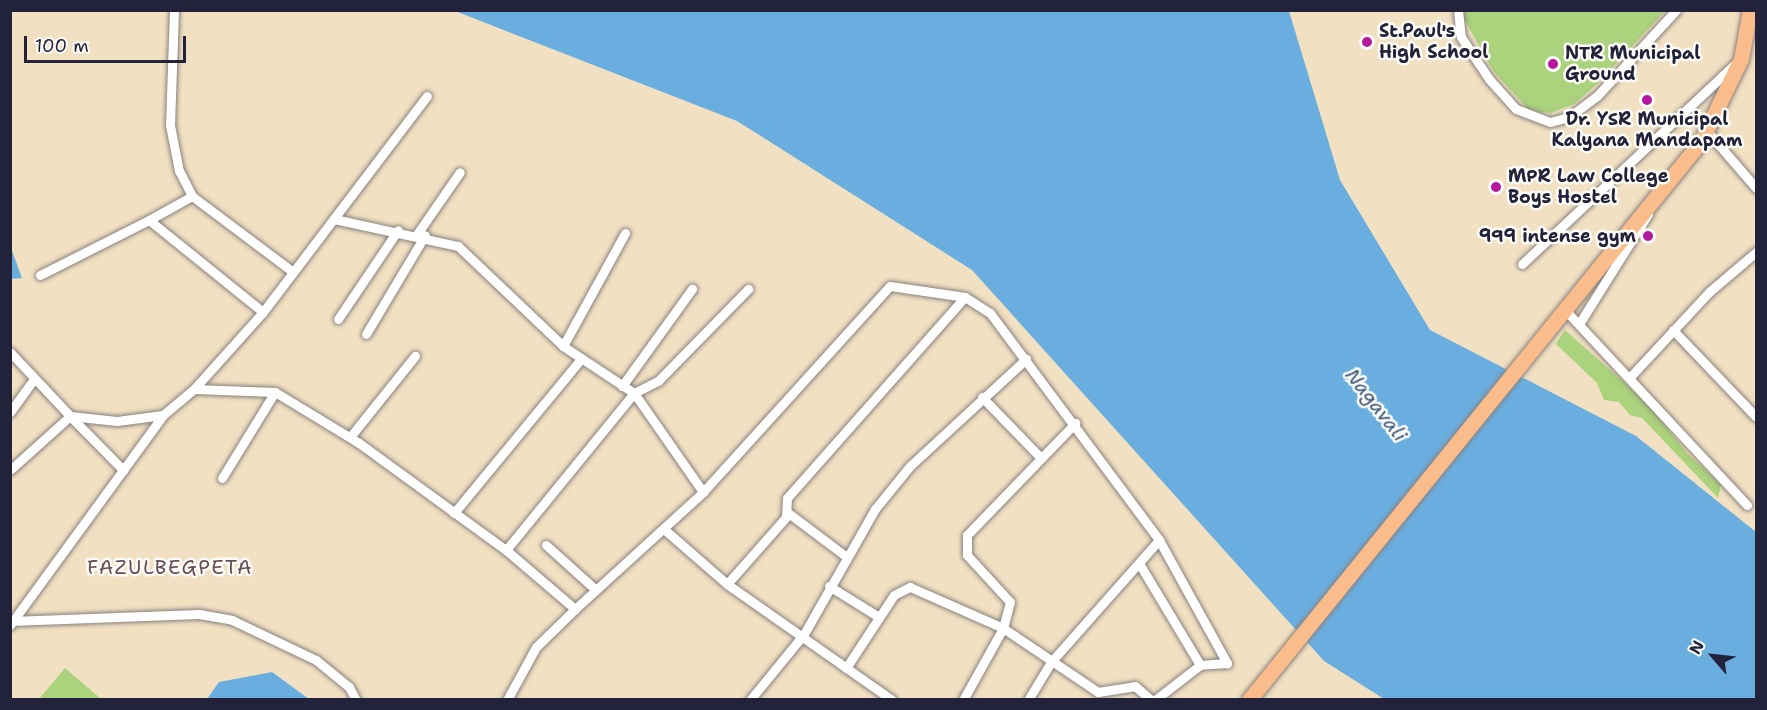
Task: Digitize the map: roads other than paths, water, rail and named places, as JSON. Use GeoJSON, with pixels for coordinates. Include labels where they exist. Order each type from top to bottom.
{"type":"FeatureCollection","features":[{"type":"Feature","properties":{"kind":"main road"},"geometry":{"type":"LineString","coordinates":[[1249,699],[1552,327],[1567,312],[1655,200],[1706,130],[1741,59],[1751,11]]}},
{"type":"Feature","properties":{"kind":"street"},"geometry":{"type":"LineString","coordinates":[[174,10],[170,125],[179,171],[192,195],[291,271]]}},
{"type":"Feature","properties":{"kind":"street"},"geometry":{"type":"LineString","coordinates":[[1458,10],[1461,37],[1489,79],[1516,109],[1550,122],[1569,117],[1597,96],[1676,10]]}},
{"type":"Feature","properties":{"kind":"street"},"geometry":{"type":"LineString","coordinates":[[1522,264],[1741,59]]}},
{"type":"Feature","properties":{"kind":"street"},"geometry":{"type":"LineString","coordinates":[[11,623],[163,415],[194,389],[263,312],[291,271],[334,219],[427,96]]}},
{"type":"Feature","properties":{"kind":"street"},"geometry":{"type":"LineString","coordinates":[[1706,130],[1756,188]]}},
{"type":"Feature","properties":{"kind":"street"},"geometry":{"type":"LineString","coordinates":[[366,334],[421,234],[460,172]]}},
{"type":"Feature","properties":{"kind":"street"},"geometry":{"type":"LineString","coordinates":[[40,275],[149,220],[192,195]]}},
{"type":"Feature","properties":{"kind":"street"},"geometry":{"type":"LineString","coordinates":[[1579,324],[1626,256],[1655,200]]}},
{"type":"Feature","properties":{"kind":"street"},"geometry":{"type":"LineString","coordinates":[[334,219],[421,234],[458,246],[563,346],[634,393],[703,492]]}},
{"type":"Feature","properties":{"kind":"street"},"geometry":{"type":"LineString","coordinates":[[149,220],[263,312]]}},
{"type":"Feature","properties":{"kind":"street"},"geometry":{"type":"LineString","coordinates":[[338,319],[398,230]]}},
{"type":"Feature","properties":{"kind":"street"},"geometry":{"type":"LineString","coordinates":[[563,346],[624,233]]}},
{"type":"Feature","properties":{"kind":"street"},"geometry":{"type":"LineString","coordinates":[[1631,376],[1673,330],[1756,252]]}},
{"type":"Feature","properties":{"kind":"street"},"geometry":{"type":"LineString","coordinates":[[507,699],[536,647],[575,609],[665,530],[703,492],[879,293],[899,285],[965,297],[990,314],[1075,423],[1159,540],[1227,663],[1200,665],[1155,699]]}},
{"type":"Feature","properties":{"kind":"street"},"geometry":{"type":"LineString","coordinates":[[622,386],[692,289]]}},
{"type":"Feature","properties":{"kind":"street"},"geometry":{"type":"LineString","coordinates":[[506,550],[634,393],[653,386],[748,289]]}},
{"type":"Feature","properties":{"kind":"street"},"geometry":{"type":"LineString","coordinates":[[727,584],[787,512],[787,498],[965,297]]}},
{"type":"Feature","properties":{"kind":"street"},"geometry":{"type":"LineString","coordinates":[[1567,312],[1631,376],[1747,505]]}},
{"type":"Feature","properties":{"kind":"street"},"geometry":{"type":"LineString","coordinates":[[1673,330],[1756,417]]}},
{"type":"Feature","properties":{"kind":"street"},"geometry":{"type":"LineString","coordinates":[[10,352],[123,470]]}},
{"type":"Feature","properties":{"kind":"street"},"geometry":{"type":"LineString","coordinates":[[350,437],[415,356]]}},
{"type":"Feature","properties":{"kind":"street"},"geometry":{"type":"LineString","coordinates":[[454,513],[581,359]]}},
{"type":"Feature","properties":{"kind":"street"},"geometry":{"type":"LineString","coordinates":[[750,699],[804,634],[844,555],[910,466],[982,397],[1026,359]]}},
{"type":"Feature","properties":{"kind":"street"},"geometry":{"type":"LineString","coordinates":[[10,412],[34,379]]}},
{"type":"Feature","properties":{"kind":"street"},"geometry":{"type":"LineString","coordinates":[[194,389],[275,393],[350,437],[506,550],[575,609]]}},
{"type":"Feature","properties":{"kind":"street"},"geometry":{"type":"LineString","coordinates":[[222,478],[275,393]]}},
{"type":"Feature","properties":{"kind":"street"},"geometry":{"type":"LineString","coordinates":[[982,397],[1041,458]]}},
{"type":"Feature","properties":{"kind":"street"},"geometry":{"type":"LineString","coordinates":[[10,470],[70,416],[117,421],[163,415]]}},
{"type":"Feature","properties":{"kind":"street"},"geometry":{"type":"LineString","coordinates":[[963,699],[1003,628],[1010,602],[963,545],[1075,423]]}},
{"type":"Feature","properties":{"kind":"street"},"geometry":{"type":"LineString","coordinates":[[787,512],[844,555]]}},
{"type":"Feature","properties":{"kind":"street"},"geometry":{"type":"LineString","coordinates":[[665,530],[727,584],[804,634],[846,668],[892,699]]}},
{"type":"Feature","properties":{"kind":"street"},"geometry":{"type":"LineString","coordinates":[[1028,699],[1051,662],[1140,565],[1159,540]]}},
{"type":"Feature","properties":{"kind":"street"},"geometry":{"type":"LineString","coordinates":[[546,545],[596,590]]}},
{"type":"Feature","properties":{"kind":"street"},"geometry":{"type":"LineString","coordinates":[[1140,565],[1200,665]]}},
{"type":"Feature","properties":{"kind":"street"},"geometry":{"type":"LineString","coordinates":[[829,586],[879,617]]}},
{"type":"Feature","properties":{"kind":"street"},"geometry":{"type":"LineString","coordinates":[[846,668],[901,587],[910,587],[1003,628],[1051,662],[1105,695],[1135,686],[1150,699]]}},
{"type":"Feature","properties":{"kind":"street"},"geometry":{"type":"LineString","coordinates":[[11,623],[200,614],[232,621],[316,660],[349,687],[356,699]]}},
{"type":"Feature","properties":{"kind":"water","name":"Nagavali"},"geometry":{"type":"Polygon","coordinates":[[[455,11],[1289,11],[1340,180],[1430,330],[1636,436],[1756,532],[1756,699],[1384,699],[1324,661],[972,270],[737,121],[455,11]]]}},
{"type":"Feature","properties":{"kind":"water"},"geometry":{"type":"Polygon","coordinates":[[[11,248],[22,278],[11,279],[11,248]]]}},
{"type":"Feature","properties":{"kind":"water"},"geometry":{"type":"Polygon","coordinates":[[[272,672],[309,699],[207,699],[219,682],[272,672]]]}},
{"type":"Feature","properties":{"kind":"place","name":"St.Paul's High School"},"geometry":{"type":"Point","coordinates":[1367,42]}},
{"type":"Feature","properties":{"kind":"place","name":"NTR Municipal Ground"},"geometry":{"type":"Point","coordinates":[1553,64]}},
{"type":"Feature","properties":{"kind":"place","name":"Dr. YSR Municipal Kalyana Mandapam"},"geometry":{"type":"Point","coordinates":[1647,100]}},
{"type":"Feature","properties":{"kind":"place","name":"MPR Law College Boys Hostel"},"geometry":{"type":"Point","coordinates":[1496,187]}},
{"type":"Feature","properties":{"kind":"place","name":"999 intense gym"},"geometry":{"type":"Point","coordinates":[1648,236]}},
{"type":"Feature","properties":{"kind":"district","name":"FAZULBEGPETA"},"geometry":{"type":"Point","coordinates":[170,567]}}]}
